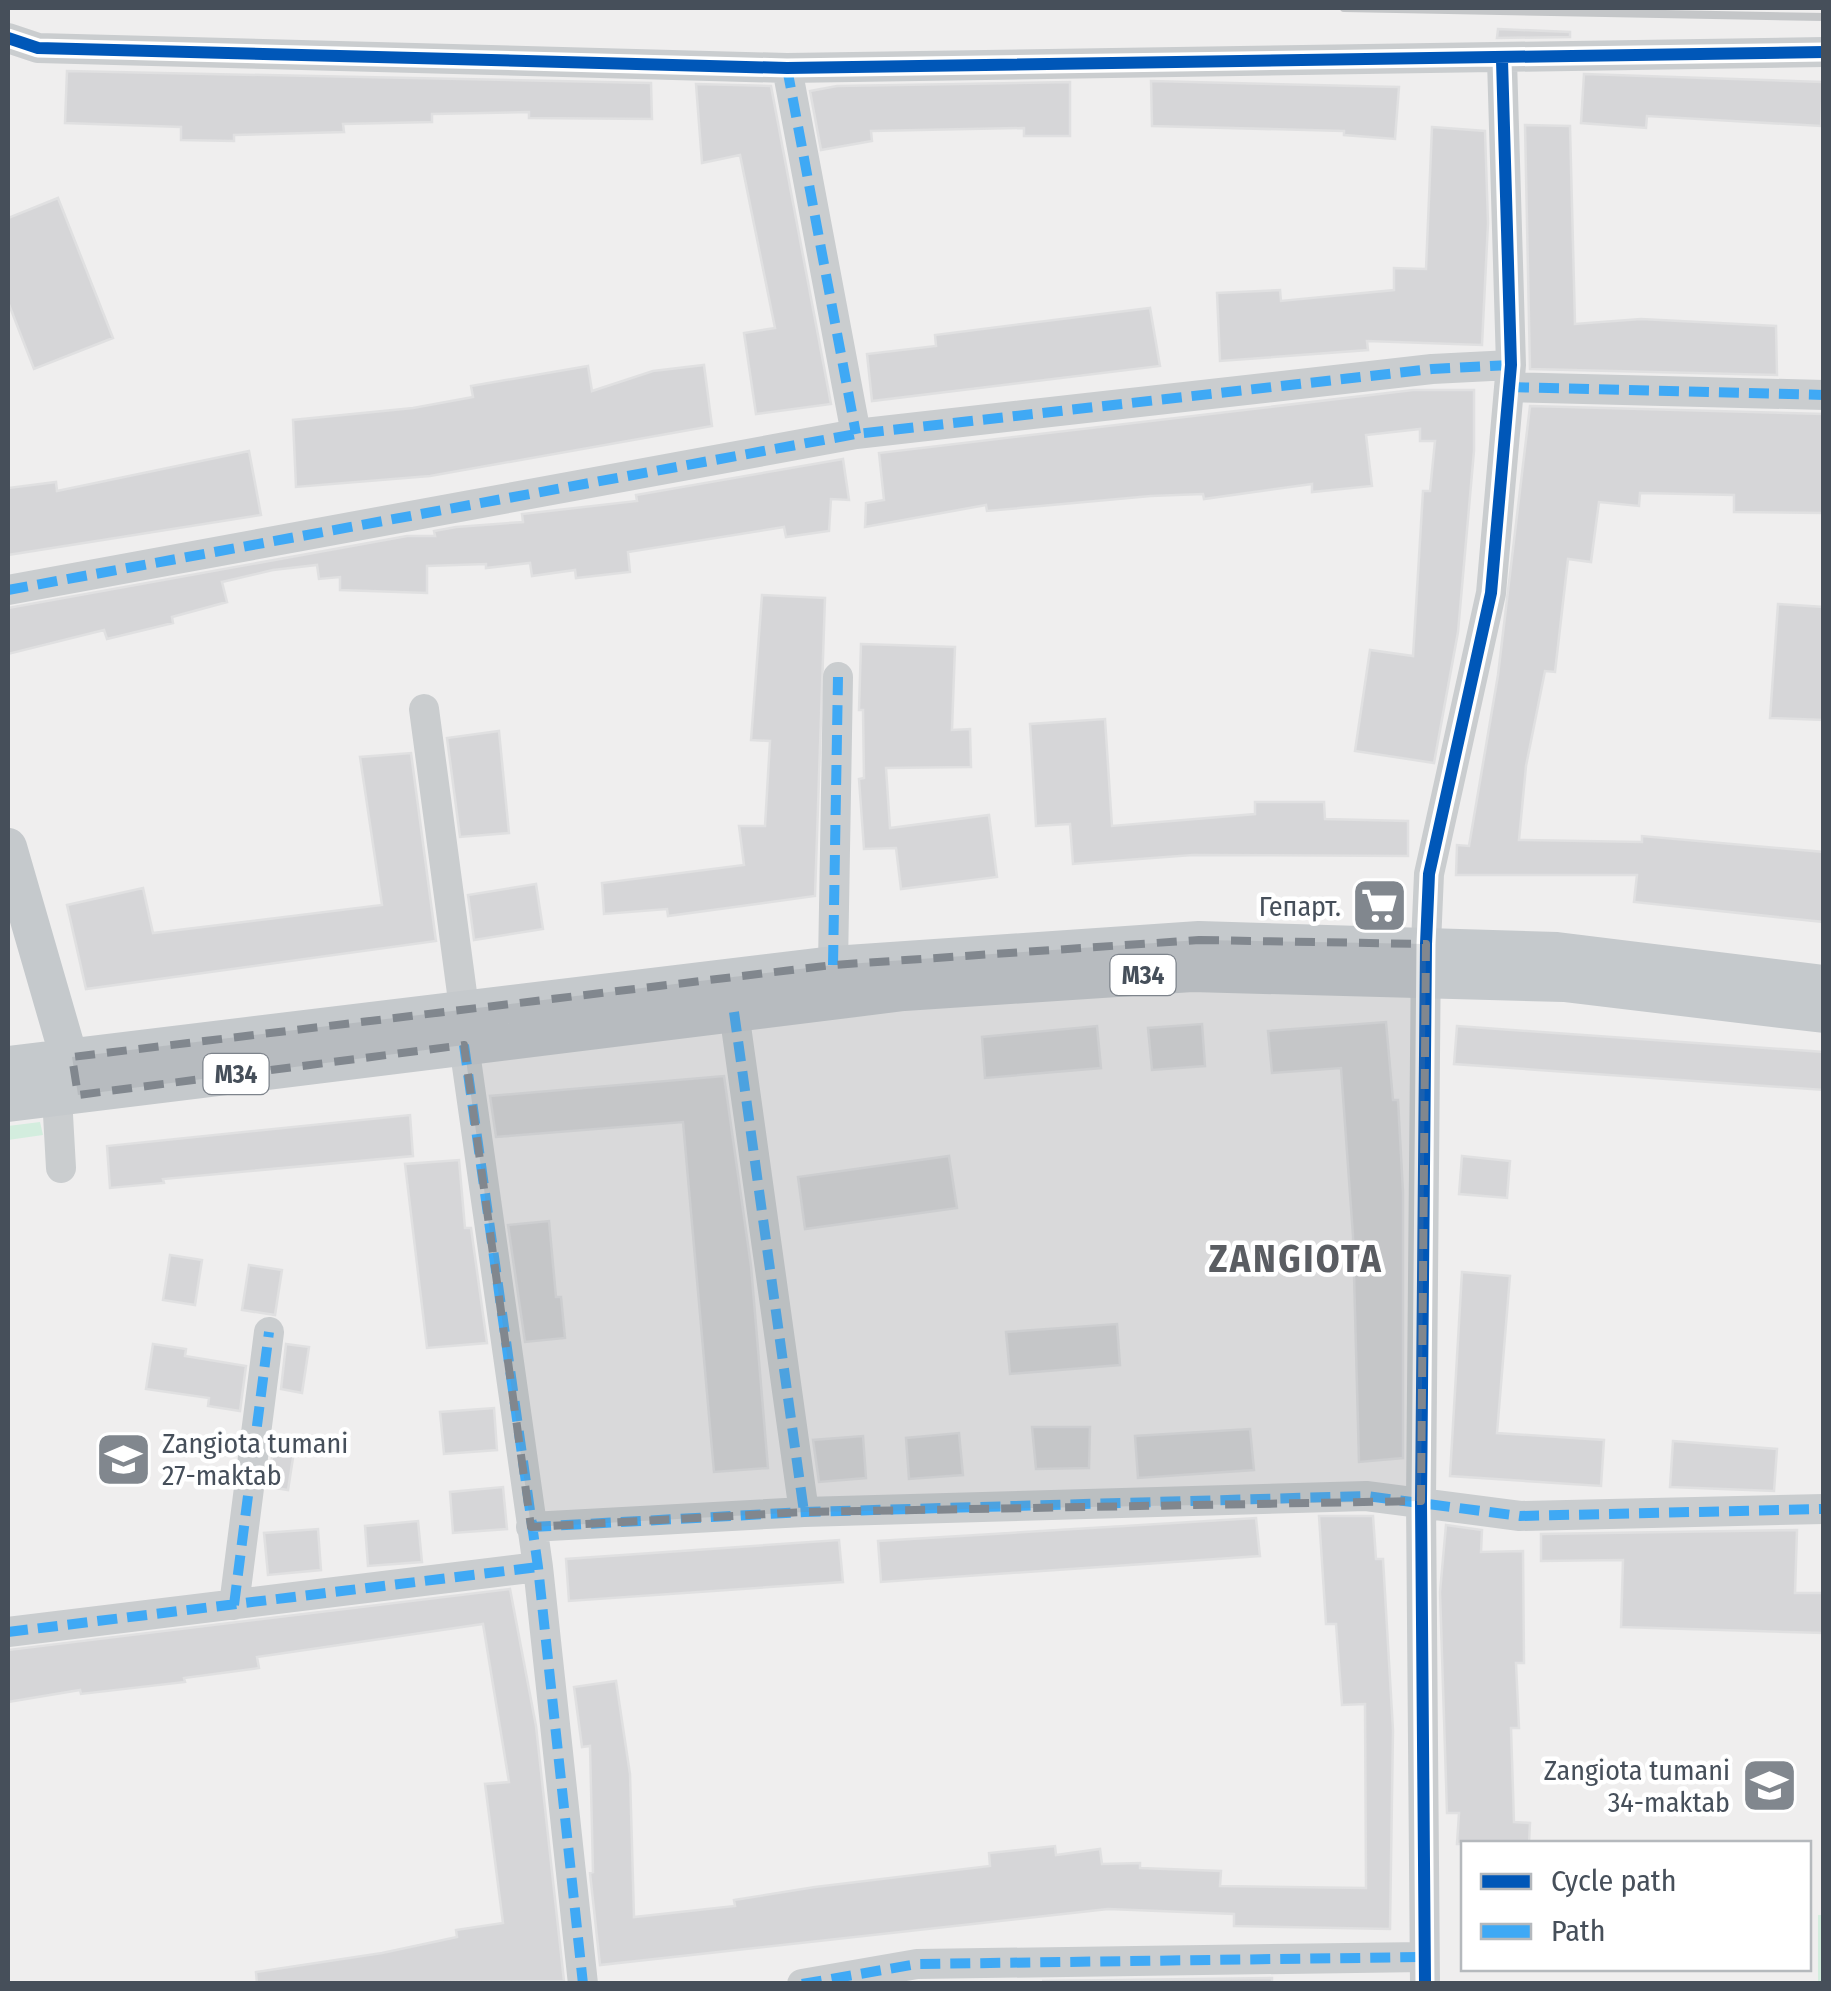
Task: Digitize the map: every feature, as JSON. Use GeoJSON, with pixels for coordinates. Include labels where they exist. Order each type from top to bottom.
{"type":"FeatureCollection","features":[{"type":"Feature","properties":{"kind":"main road"},"geometry":{"type":"LineString","coordinates":[[8,847],[72,1057],[68,1096]]}},
{"type":"Feature","properties":{"kind":"main road","name":"M34"},"geometry":{"type":"LineString","coordinates":[[8,1103],[68,1096],[832,965],[1199,940],[1426,960],[1564,982],[1824,1014]]}},
{"type":"Feature","properties":{"kind":"main road","name":"M34"},"geometry":{"type":"LineString","coordinates":[[8,1064],[464,1026],[734,1012],[904,992],[1557,951],[1824,984]]}},
{"type":"Feature","properties":{"kind":"street"},"geometry":{"type":"LineString","coordinates":[[8,38],[38,48],[786,68],[1502,60],[1824,52]]}},
{"type":"Feature","properties":{"kind":"street"},"geometry":{"type":"LineString","coordinates":[[802,1984],[918,1964],[1424,1970],[1421,1501],[1429,874],[1491,594],[1510,376],[1502,60]]}},
{"type":"Feature","properties":{"kind":"street"},"geometry":{"type":"LineString","coordinates":[[786,68],[856,434]]}},
{"type":"Feature","properties":{"kind":"street"},"geometry":{"type":"LineString","coordinates":[[8,590],[856,434],[1432,368],[1824,395]]}},
{"type":"Feature","properties":{"kind":"street"},"geometry":{"type":"LineString","coordinates":[[832,965],[838,678]]}},
{"type":"Feature","properties":{"kind":"street"},"geometry":{"type":"LineString","coordinates":[[424,709],[538,1567],[583,1984]]}},
{"type":"Feature","properties":{"kind":"street"},"geometry":{"type":"LineString","coordinates":[[734,1012],[804,1512]]}},
{"type":"Feature","properties":{"kind":"street"},"geometry":{"type":"LineString","coordinates":[[61,1168],[68,1096]]}},
{"type":"Feature","properties":{"kind":"street"},"geometry":{"type":"LineString","coordinates":[[234,1605],[270,1332]]}},
{"type":"Feature","properties":{"kind":"street"},"geometry":{"type":"LineString","coordinates":[[531,1527],[804,1512],[1366,1496],[1520,1516],[1824,1508]]}},
{"type":"Feature","properties":{"kind":"street"},"geometry":{"type":"LineString","coordinates":[[8,1632],[538,1567]]}},
{"type":"Feature","properties":{"kind":"highlighted area"},"geometry":{"type":"Polygon","coordinates":[[[1199,940],[1426,944],[1421,1501],[804,1512],[531,1527],[464,1045],[78,1095],[72,1057],[833,965],[1199,940]]]}},
{"type":"Feature","properties":{"kind":"green space"},"geometry":{"type":"Polygon","coordinates":[[[40,1122],[43,1135],[8,1140],[8,1126],[40,1122]]]}},
{"type":"Feature","properties":{"kind":"green space"},"geometry":{"type":"Polygon","coordinates":[[[1818,1915],[1823,1915],[1823,1983],[1818,1983],[1818,1915]]]}},
{"type":"Feature","properties":{"kind":"building"},"geometry":{"type":"Polygon","coordinates":[[[1498,29],[1570,32],[1570,37],[1497,38],[1498,29]]]}},
{"type":"Feature","properties":{"kind":"building"},"geometry":{"type":"Polygon","coordinates":[[[67,71],[651,83],[652,119],[529,118],[529,112],[432,114],[432,122],[343,124],[344,132],[234,135],[234,141],[181,140],[181,127],[65,123],[67,71]]]}},
{"type":"Feature","properties":{"kind":"building"},"geometry":{"type":"Polygon","coordinates":[[[1584,74],[1823,82],[1821,126],[1647,116],[1646,128],[1581,123],[1584,74]]]}},
{"type":"Feature","properties":{"kind":"building"},"geometry":{"type":"Polygon","coordinates":[[[1151,81],[1399,87],[1395,139],[1344,135],[1344,131],[1152,126],[1151,81]]]}},
{"type":"Feature","properties":{"kind":"building"},"geometry":{"type":"Polygon","coordinates":[[[1070,82],[1070,136],[1024,136],[1024,128],[871,131],[872,141],[821,150],[810,91],[837,86],[1070,82]]]}},
{"type":"Feature","properties":{"kind":"building"},"geometry":{"type":"Polygon","coordinates":[[[696,84],[771,86],[831,404],[756,414],[744,333],[775,328],[740,155],[702,163],[696,84]]]}},
{"type":"Feature","properties":{"kind":"building"},"geometry":{"type":"Polygon","coordinates":[[[1525,125],[1570,126],[1575,324],[1641,319],[1776,326],[1777,375],[1530,369],[1525,125]]]}},
{"type":"Feature","properties":{"kind":"building"},"geometry":{"type":"Polygon","coordinates":[[[1432,127],[1485,131],[1488,223],[1482,345],[1367,341],[1368,350],[1220,361],[1217,293],[1280,290],[1281,301],[1394,290],[1394,268],[1426,269],[1432,127]]]}},
{"type":"Feature","properties":{"kind":"building"},"geometry":{"type":"Polygon","coordinates":[[[58,198],[113,338],[34,369],[8,302],[8,218],[58,198]]]}},
{"type":"Feature","properties":{"kind":"building"},"geometry":{"type":"Polygon","coordinates":[[[1150,308],[1160,366],[872,401],[867,354],[936,346],[935,335],[1150,308]]]}},
{"type":"Feature","properties":{"kind":"building"},"geometry":{"type":"Polygon","coordinates":[[[704,365],[712,426],[430,476],[296,487],[293,420],[413,408],[473,397],[471,386],[588,366],[592,391],[653,371],[704,365]]]}},
{"type":"Feature","properties":{"kind":"building"},"geometry":{"type":"Polygon","coordinates":[[[1413,390],[1474,390],[1474,451],[1458,632],[1434,763],[1355,751],[1370,650],[1413,656],[1423,491],[1430,491],[1435,441],[1420,441],[1420,429],[1366,435],[1372,486],[1312,492],[1312,484],[1204,499],[1203,494],[1151,496],[987,511],[986,505],[865,527],[866,503],[884,500],[879,453],[1413,390]]]}},
{"type":"Feature","properties":{"kind":"building"},"geometry":{"type":"Polygon","coordinates":[[[1530,406],[1824,414],[1824,513],[1734,512],[1734,495],[1640,493],[1639,506],[1599,502],[1591,562],[1568,559],[1555,672],[1545,671],[1526,766],[1519,840],[1642,842],[1642,836],[1824,852],[1824,922],[1634,902],[1637,875],[1456,875],[1457,845],[1469,846],[1498,675],[1530,406]]]}},
{"type":"Feature","properties":{"kind":"building"},"geometry":{"type":"Polygon","coordinates":[[[249,451],[261,515],[8,555],[8,488],[56,482],[57,491],[249,451]]]}},
{"type":"Feature","properties":{"kind":"building"},"geometry":{"type":"Polygon","coordinates":[[[843,459],[849,500],[831,499],[829,531],[786,537],[784,527],[628,552],[630,572],[576,578],[575,570],[532,576],[530,563],[486,568],[486,564],[427,566],[427,593],[340,590],[340,577],[319,579],[317,565],[273,570],[222,582],[227,602],[172,617],[173,623],[107,639],[104,630],[8,654],[8,608],[407,536],[435,536],[434,531],[456,527],[523,522],[522,514],[637,501],[636,495],[843,459]]]}},
{"type":"Feature","properties":{"kind":"building"},"geometry":{"type":"Polygon","coordinates":[[[762,595],[825,598],[815,896],[668,916],[667,909],[604,914],[602,883],[744,865],[739,826],[765,826],[770,741],[751,740],[762,595]]]}},
{"type":"Feature","properties":{"kind":"building"},"geometry":{"type":"Polygon","coordinates":[[[1778,604],[1824,607],[1824,720],[1770,718],[1778,604]]]}},
{"type":"Feature","properties":{"kind":"building"},"geometry":{"type":"Polygon","coordinates":[[[861,644],[955,647],[952,730],[970,729],[971,767],[886,768],[890,828],[989,815],[997,877],[901,889],[896,848],[864,849],[859,779],[864,778],[863,710],[859,710],[861,644]]]}},
{"type":"Feature","properties":{"kind":"building"},"geometry":{"type":"Polygon","coordinates":[[[1105,719],[1112,826],[1255,814],[1255,802],[1324,802],[1325,819],[1408,821],[1408,856],[1193,855],[1073,864],[1070,824],[1036,826],[1030,724],[1105,719]]]}},
{"type":"Feature","properties":{"kind":"building"},"geometry":{"type":"Polygon","coordinates":[[[499,731],[509,833],[460,837],[447,738],[499,731]]]}},
{"type":"Feature","properties":{"kind":"building"},"geometry":{"type":"Polygon","coordinates":[[[411,753],[436,941],[86,989],[67,905],[143,888],[153,933],[382,905],[360,757],[411,753]]]}},
{"type":"Feature","properties":{"kind":"building"},"geometry":{"type":"Polygon","coordinates":[[[536,884],[543,929],[474,940],[468,895],[536,884]]]}},
{"type":"Feature","properties":{"kind":"building"},"geometry":{"type":"Polygon","coordinates":[[[1386,1022],[1393,1100],[1398,1100],[1403,1192],[1403,1458],[1359,1462],[1353,1236],[1341,1068],[1272,1073],[1268,1031],[1386,1022]]]}},
{"type":"Feature","properties":{"kind":"building"},"geometry":{"type":"Polygon","coordinates":[[[1202,1024],[1205,1066],[1152,1070],[1148,1028],[1202,1024]]]}},
{"type":"Feature","properties":{"kind":"building"},"geometry":{"type":"Polygon","coordinates":[[[1097,1026],[1101,1068],[985,1078],[982,1037],[1097,1026]]]}},
{"type":"Feature","properties":{"kind":"building"},"geometry":{"type":"Polygon","coordinates":[[[1457,1026],[1824,1052],[1824,1090],[1454,1064],[1457,1026]]]}},
{"type":"Feature","properties":{"kind":"building"},"geometry":{"type":"Polygon","coordinates":[[[724,1076],[751,1266],[768,1468],[714,1472],[683,1122],[496,1137],[490,1096],[724,1076]]]}},
{"type":"Feature","properties":{"kind":"building"},"geometry":{"type":"Polygon","coordinates":[[[410,1115],[413,1156],[163,1179],[164,1183],[110,1188],[107,1146],[410,1115]]]}},
{"type":"Feature","properties":{"kind":"building"},"geometry":{"type":"Polygon","coordinates":[[[949,1156],[957,1208],[805,1229],[798,1177],[949,1156]]]}},
{"type":"Feature","properties":{"kind":"building"},"geometry":{"type":"Polygon","coordinates":[[[1462,1156],[1510,1161],[1507,1198],[1459,1194],[1462,1156]]]}},
{"type":"Feature","properties":{"kind":"building"},"geometry":{"type":"Polygon","coordinates":[[[459,1160],[465,1228],[471,1228],[487,1343],[427,1348],[405,1164],[459,1160]]]}},
{"type":"Feature","properties":{"kind":"building"},"geometry":{"type":"Polygon","coordinates":[[[549,1221],[556,1297],[561,1297],[565,1338],[525,1342],[508,1225],[549,1221]]]}},
{"type":"Feature","properties":{"kind":"building"},"geometry":{"type":"Polygon","coordinates":[[[170,1255],[202,1260],[195,1305],[163,1300],[170,1255]]]}},
{"type":"Feature","properties":{"kind":"building"},"geometry":{"type":"Polygon","coordinates":[[[249,1265],[282,1270],[275,1315],[242,1310],[249,1265]]]}},
{"type":"Feature","properties":{"kind":"building"},"geometry":{"type":"Polygon","coordinates":[[[1462,1272],[1510,1276],[1497,1433],[1604,1440],[1601,1486],[1450,1476],[1462,1272]]]}},
{"type":"Feature","properties":{"kind":"building"},"geometry":{"type":"Polygon","coordinates":[[[1117,1324],[1120,1365],[1010,1374],[1006,1332],[1117,1324]]]}},
{"type":"Feature","properties":{"kind":"building"},"geometry":{"type":"Polygon","coordinates":[[[153,1344],[186,1349],[185,1356],[246,1366],[240,1411],[208,1406],[209,1398],[146,1389],[153,1344]]]}},
{"type":"Feature","properties":{"kind":"building"},"geometry":{"type":"Polygon","coordinates":[[[286,1344],[309,1347],[302,1393],[281,1389],[286,1344]]]}},
{"type":"Feature","properties":{"kind":"building"},"geometry":{"type":"Polygon","coordinates":[[[494,1408],[497,1450],[444,1454],[440,1412],[494,1408]]]}},
{"type":"Feature","properties":{"kind":"building"},"geometry":{"type":"Polygon","coordinates":[[[1032,1427],[1090,1427],[1089,1468],[1036,1469],[1032,1427]]]}},
{"type":"Feature","properties":{"kind":"building"},"geometry":{"type":"Polygon","coordinates":[[[1250,1429],[1254,1470],[1138,1478],[1135,1436],[1250,1429]]]}},
{"type":"Feature","properties":{"kind":"building"},"geometry":{"type":"Polygon","coordinates":[[[959,1433],[963,1475],[909,1479],[906,1438],[959,1433]]]}},
{"type":"Feature","properties":{"kind":"building"},"geometry":{"type":"Polygon","coordinates":[[[863,1436],[866,1478],[819,1482],[813,1440],[863,1436]]]}},
{"type":"Feature","properties":{"kind":"building"},"geometry":{"type":"Polygon","coordinates":[[[1673,1441],[1777,1449],[1774,1491],[1670,1487],[1673,1441]]]}},
{"type":"Feature","properties":{"kind":"building"},"geometry":{"type":"Polygon","coordinates":[[[274,1442],[295,1445],[288,1490],[268,1487],[274,1442]]]}},
{"type":"Feature","properties":{"kind":"building"},"geometry":{"type":"Polygon","coordinates":[[[503,1487],[507,1529],[453,1533],[450,1492],[503,1487]]]}},
{"type":"Feature","properties":{"kind":"building"},"geometry":{"type":"Polygon","coordinates":[[[1319,1516],[1373,1516],[1376,1559],[1383,1559],[1393,1730],[1390,1929],[1234,1926],[1234,1914],[1108,1909],[600,1965],[590,1873],[590,1746],[582,1747],[574,1687],[616,1681],[630,1774],[634,1917],[735,1906],[734,1900],[815,1887],[990,1866],[989,1853],[1055,1846],[1056,1855],[1100,1849],[1102,1864],[1140,1863],[1140,1868],[1221,1871],[1220,1886],[1366,1888],[1365,1704],[1342,1705],[1336,1624],[1326,1624],[1319,1516]]]}},
{"type":"Feature","properties":{"kind":"building"},"geometry":{"type":"Polygon","coordinates":[[[1256,1518],[1260,1556],[881,1582],[878,1541],[1256,1518]]]}},
{"type":"Feature","properties":{"kind":"building"},"geometry":{"type":"Polygon","coordinates":[[[418,1521],[422,1562],[368,1566],[365,1526],[418,1521]]]}},
{"type":"Feature","properties":{"kind":"building"},"geometry":{"type":"Polygon","coordinates":[[[1446,1525],[1482,1530],[1481,1552],[1523,1551],[1524,1663],[1516,1663],[1519,1728],[1511,1728],[1514,1822],[1530,1823],[1529,1841],[1457,1844],[1459,1813],[1447,1813],[1440,1592],[1446,1525]]]}},
{"type":"Feature","properties":{"kind":"building"},"geometry":{"type":"Polygon","coordinates":[[[318,1529],[321,1570],[268,1575],[264,1533],[318,1529]]]}},
{"type":"Feature","properties":{"kind":"building"},"geometry":{"type":"Polygon","coordinates":[[[1797,1530],[1795,1593],[1824,1593],[1824,1633],[1621,1627],[1623,1560],[1541,1561],[1541,1534],[1797,1530]]]}},
{"type":"Feature","properties":{"kind":"building"},"geometry":{"type":"Polygon","coordinates":[[[839,1540],[843,1582],[569,1601],[566,1559],[839,1540]]]}},
{"type":"Feature","properties":{"kind":"building"},"geometry":{"type":"Polygon","coordinates":[[[510,1589],[536,1726],[564,1981],[257,1984],[256,1972],[382,1953],[457,1937],[456,1930],[503,1923],[485,1784],[509,1782],[483,1624],[257,1657],[259,1668],[184,1678],[185,1682],[81,1694],[80,1690],[8,1702],[8,1650],[510,1589]]]}},
{"type":"Feature","properties":{"kind":"building"},"geometry":{"type":"Polygon","coordinates":[[[1272,1978],[1272,1984],[1042,1981],[1272,1978]]]}},
{"type":"Feature","properties":{"kind":"railway"},"geometry":{"type":"LineString","coordinates":[[1344,8],[1824,17]]}},
{"type":"Feature","properties":{"kind":"marked path"},"geometry":{"type":"LineString","coordinates":[[787,68],[856,434]]}},
{"type":"Feature","properties":{"kind":"marked path"},"geometry":{"type":"LineString","coordinates":[[8,590],[856,434],[1432,369],[1511,365]]}},
{"type":"Feature","properties":{"kind":"marked path"},"geometry":{"type":"LineString","coordinates":[[1509,387],[1824,395]]}},
{"type":"Feature","properties":{"kind":"marked path"},"geometry":{"type":"LineString","coordinates":[[833,965],[838,677]]}},
{"type":"Feature","properties":{"kind":"marked path"},"geometry":{"type":"LineString","coordinates":[[734,1012],[804,1512]]}},
{"type":"Feature","properties":{"kind":"marked path"},"geometry":{"type":"LineString","coordinates":[[464,1045],[538,1567],[583,1984]]}},
{"type":"Feature","properties":{"kind":"marked path"},"geometry":{"type":"LineString","coordinates":[[234,1605],[269,1332]]}},
{"type":"Feature","properties":{"kind":"marked path"},"geometry":{"type":"LineString","coordinates":[[531,1527],[804,1512],[1366,1496],[1520,1516],[1824,1509]]}},
{"type":"Feature","properties":{"kind":"marked path"},"geometry":{"type":"LineString","coordinates":[[8,1632],[538,1567]]}},
{"type":"Feature","properties":{"kind":"marked path"},"geometry":{"type":"LineString","coordinates":[[802,1984],[917,1964],[1424,1957]]}},
{"type":"Feature","properties":{"kind":"cycle path"},"geometry":{"type":"LineString","coordinates":[[8,38],[38,48],[787,68],[1824,52]]}},
{"type":"Feature","properties":{"kind":"cycle path"},"geometry":{"type":"LineString","coordinates":[[1425,1984],[1421,1501],[1426,944],[1429,874],[1491,593],[1511,365],[1502,60]]}},
{"type":"Feature","properties":{"kind":"place","name":"Гепарт."},"geometry":{"type":"Point","coordinates":[1380,906]}},
{"type":"Feature","properties":{"kind":"place","name":"Zangiota tumani 27-maktab"},"geometry":{"type":"Point","coordinates":[123,1459]}},
{"type":"Feature","properties":{"kind":"place","name":"Zangiota tumani 34-maktab"},"geometry":{"type":"Point","coordinates":[1769,1786]}},
{"type":"Feature","properties":{"kind":"district","name":"ZANGIOTA"},"geometry":{"type":"Point","coordinates":[1296,1259]}}]}
